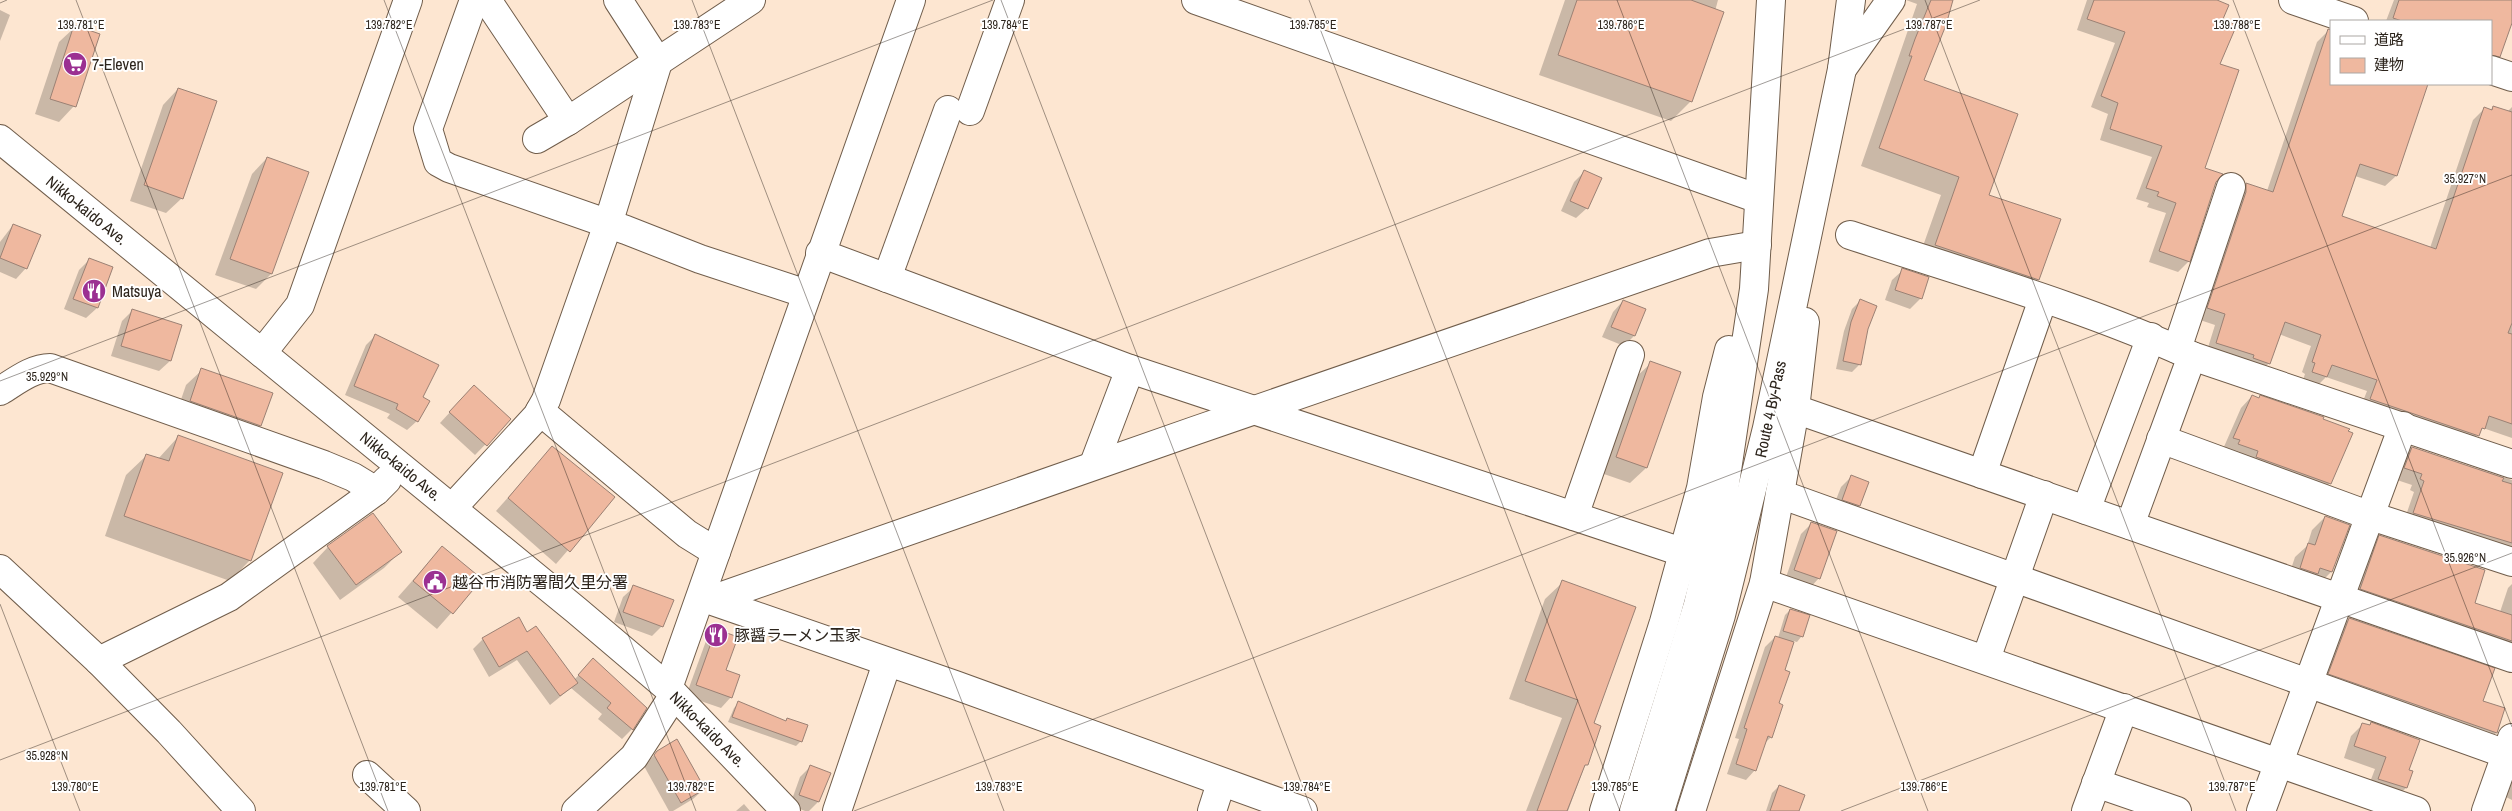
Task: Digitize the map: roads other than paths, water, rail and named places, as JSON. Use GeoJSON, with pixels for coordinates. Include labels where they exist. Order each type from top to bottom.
{"type":"FeatureCollection","features":[{"type":"Feature","properties":{"kind":"main road"},"geometry":{"type":"LineString","coordinates":[[262,353],[300,305],[408,0]]}},
{"type":"Feature","properties":{"kind":"main road"},"geometry":{"type":"LineString","coordinates":[[474,0],[428,129],[438,162],[449,168],[608,224],[700,260],[807,294]]}},
{"type":"Feature","properties":{"kind":"main road"},"geometry":{"type":"LineString","coordinates":[[487,0],[568,121]]}},
{"type":"Feature","properties":{"kind":"main road"},"geometry":{"type":"LineString","coordinates":[[453,507],[540,411],[546,400],[608,224],[658,62],[618,0]]}},
{"type":"Feature","properties":{"kind":"main road"},"geometry":{"type":"LineString","coordinates":[[538,139],[751,0]]}},
{"type":"Feature","properties":{"kind":"main road"},"geometry":{"type":"LineString","coordinates":[[576,811],[634,757],[671,692],[706,598],[716,552],[765,408],[911,0]]}},
{"type":"Feature","properties":{"kind":"main road"},"geometry":{"type":"LineString","coordinates":[[887,278],[959,111],[1010,0]]}},
{"type":"Feature","properties":{"kind":"main road"},"geometry":{"type":"LineString","coordinates":[[1196,0],[1759,199]]}},
{"type":"Feature","properties":{"kind":"main road","name":"Route 4 By-Pass"},"geometry":{"type":"LineString","coordinates":[[1660,811],[1721,615],[1767,428],[1842,68],[1851,0]]}},
{"type":"Feature","properties":{"kind":"main road"},"geometry":{"type":"LineString","coordinates":[[1842,68],[1891,0]]}},
{"type":"Feature","properties":{"kind":"main road"},"geometry":{"type":"LineString","coordinates":[[2293,0],[2351,20]]}},
{"type":"Feature","properties":{"kind":"main road","name":"Route 4 By-Pass"},"geometry":{"type":"LineString","coordinates":[[1634,811],[1700,596],[1723,497],[1754,290],[1771,1]]}},
{"type":"Feature","properties":{"kind":"main road"},"geometry":{"type":"LineString","coordinates":[[2492,70],[2512,77]]}},
{"type":"Feature","properties":{"kind":"main road","name":"Nikko-kaido Ave."},"geometry":{"type":"LineString","coordinates":[[0,139],[453,507],[671,692],[786,811]]}},
{"type":"Feature","properties":{"kind":"main road"},"geometry":{"type":"LineString","coordinates":[[2130,525],[2161,439],[2231,187]]}},
{"type":"Feature","properties":{"kind":"main road"},"geometry":{"type":"LineString","coordinates":[[1692,811],[1764,583],[1795,409],[1811,273],[1808,231]]}},
{"type":"Feature","properties":{"kind":"main road"},"geometry":{"type":"LineString","coordinates":[[1850,235],[2151,337],[2184,353],[2512,464]]}},
{"type":"Feature","properties":{"kind":"main road"},"geometry":{"type":"LineString","coordinates":[[706,598],[1094,464],[1258,410],[1710,253],[1757,245]]}},
{"type":"Feature","properties":{"kind":"main road"},"geometry":{"type":"LineString","coordinates":[[820,253],[1130,368],[1682,552]]}},
{"type":"Feature","properties":{"kind":"main road"},"geometry":{"type":"LineString","coordinates":[[1604,811],[1664,622],[1701,488],[1717,397],[1730,345],[1754,290]]}},
{"type":"Feature","properties":{"kind":"main road"},"geometry":{"type":"LineString","coordinates":[[1982,474],[2042,299]]}},
{"type":"Feature","properties":{"kind":"main road"},"geometry":{"type":"LineString","coordinates":[[2086,510],[2151,337]]}},
{"type":"Feature","properties":{"kind":"main road"},"geometry":{"type":"LineString","coordinates":[[1574,516],[1630,355]]}},
{"type":"Feature","properties":{"kind":"main road"},"geometry":{"type":"LineString","coordinates":[[0,391],[19,379],[43,368],[50,368],[324,465],[352,477],[376,491]]}},
{"type":"Feature","properties":{"kind":"main road"},"geometry":{"type":"LineString","coordinates":[[1094,464],[1130,368]]}},
{"type":"Feature","properties":{"kind":"main road"},"geometry":{"type":"LineString","coordinates":[[1795,409],[2512,658]]}},
{"type":"Feature","properties":{"kind":"main road"},"geometry":{"type":"LineString","coordinates":[[540,411],[687,534],[716,552]]}},
{"type":"Feature","properties":{"kind":"main road"},"geometry":{"type":"LineString","coordinates":[[2261,811],[2368,515],[2403,426]]}},
{"type":"Feature","properties":{"kind":"main road"},"geometry":{"type":"LineString","coordinates":[[2161,439],[2368,515],[2512,562]]}},
{"type":"Feature","properties":{"kind":"main road"},"geometry":{"type":"LineString","coordinates":[[99,661],[229,597],[376,491],[402,465]]}},
{"type":"Feature","properties":{"kind":"main road"},"geometry":{"type":"LineString","coordinates":[[1780,494],[2307,683],[2509,746],[2486,811]]}},
{"type":"Feature","properties":{"kind":"main road"},"geometry":{"type":"LineString","coordinates":[[1986,659],[2044,495]]}},
{"type":"Feature","properties":{"kind":"main road"},"geometry":{"type":"LineString","coordinates":[[0,569],[99,661],[169,732],[241,811]]}},
{"type":"Feature","properties":{"kind":"main road"},"geometry":{"type":"LineString","coordinates":[[1764,583],[1986,659],[2416,811]]}},
{"type":"Feature","properties":{"kind":"main road"},"geometry":{"type":"LineString","coordinates":[[706,598],[887,663],[992,698],[1221,783],[1303,811]]}},
{"type":"Feature","properties":{"kind":"main road"},"geometry":{"type":"LineString","coordinates":[[837,811],[887,663]]}},
{"type":"Feature","properties":{"kind":"main road"},"geometry":{"type":"LineString","coordinates":[[2086,811],[2124,708]]}},
{"type":"Feature","properties":{"kind":"main road"},"geometry":{"type":"LineString","coordinates":[[367,775],[406,811]]}},
{"type":"Feature","properties":{"kind":"main road"},"geometry":{"type":"LineString","coordinates":[[1212,811],[1221,783]]}},
{"type":"Feature","properties":{"kind":"main road"},"geometry":{"type":"LineString","coordinates":[[2096,783],[2177,811]]}},
{"type":"Feature","properties":{"kind":"place","name":"7-Eleven"},"geometry":{"type":"Point","coordinates":[75,64]}},
{"type":"Feature","properties":{"kind":"place","name":"Matsuya"},"geometry":{"type":"Point","coordinates":[94,291]}},
{"type":"Feature","properties":{"kind":"place","name":"越谷市消防署間久里分署"},"geometry":{"type":"Point","coordinates":[435,582]}},
{"type":"Feature","properties":{"kind":"place","name":"豚醤ラーメン玉家"},"geometry":{"type":"Point","coordinates":[716,635]}}]}
